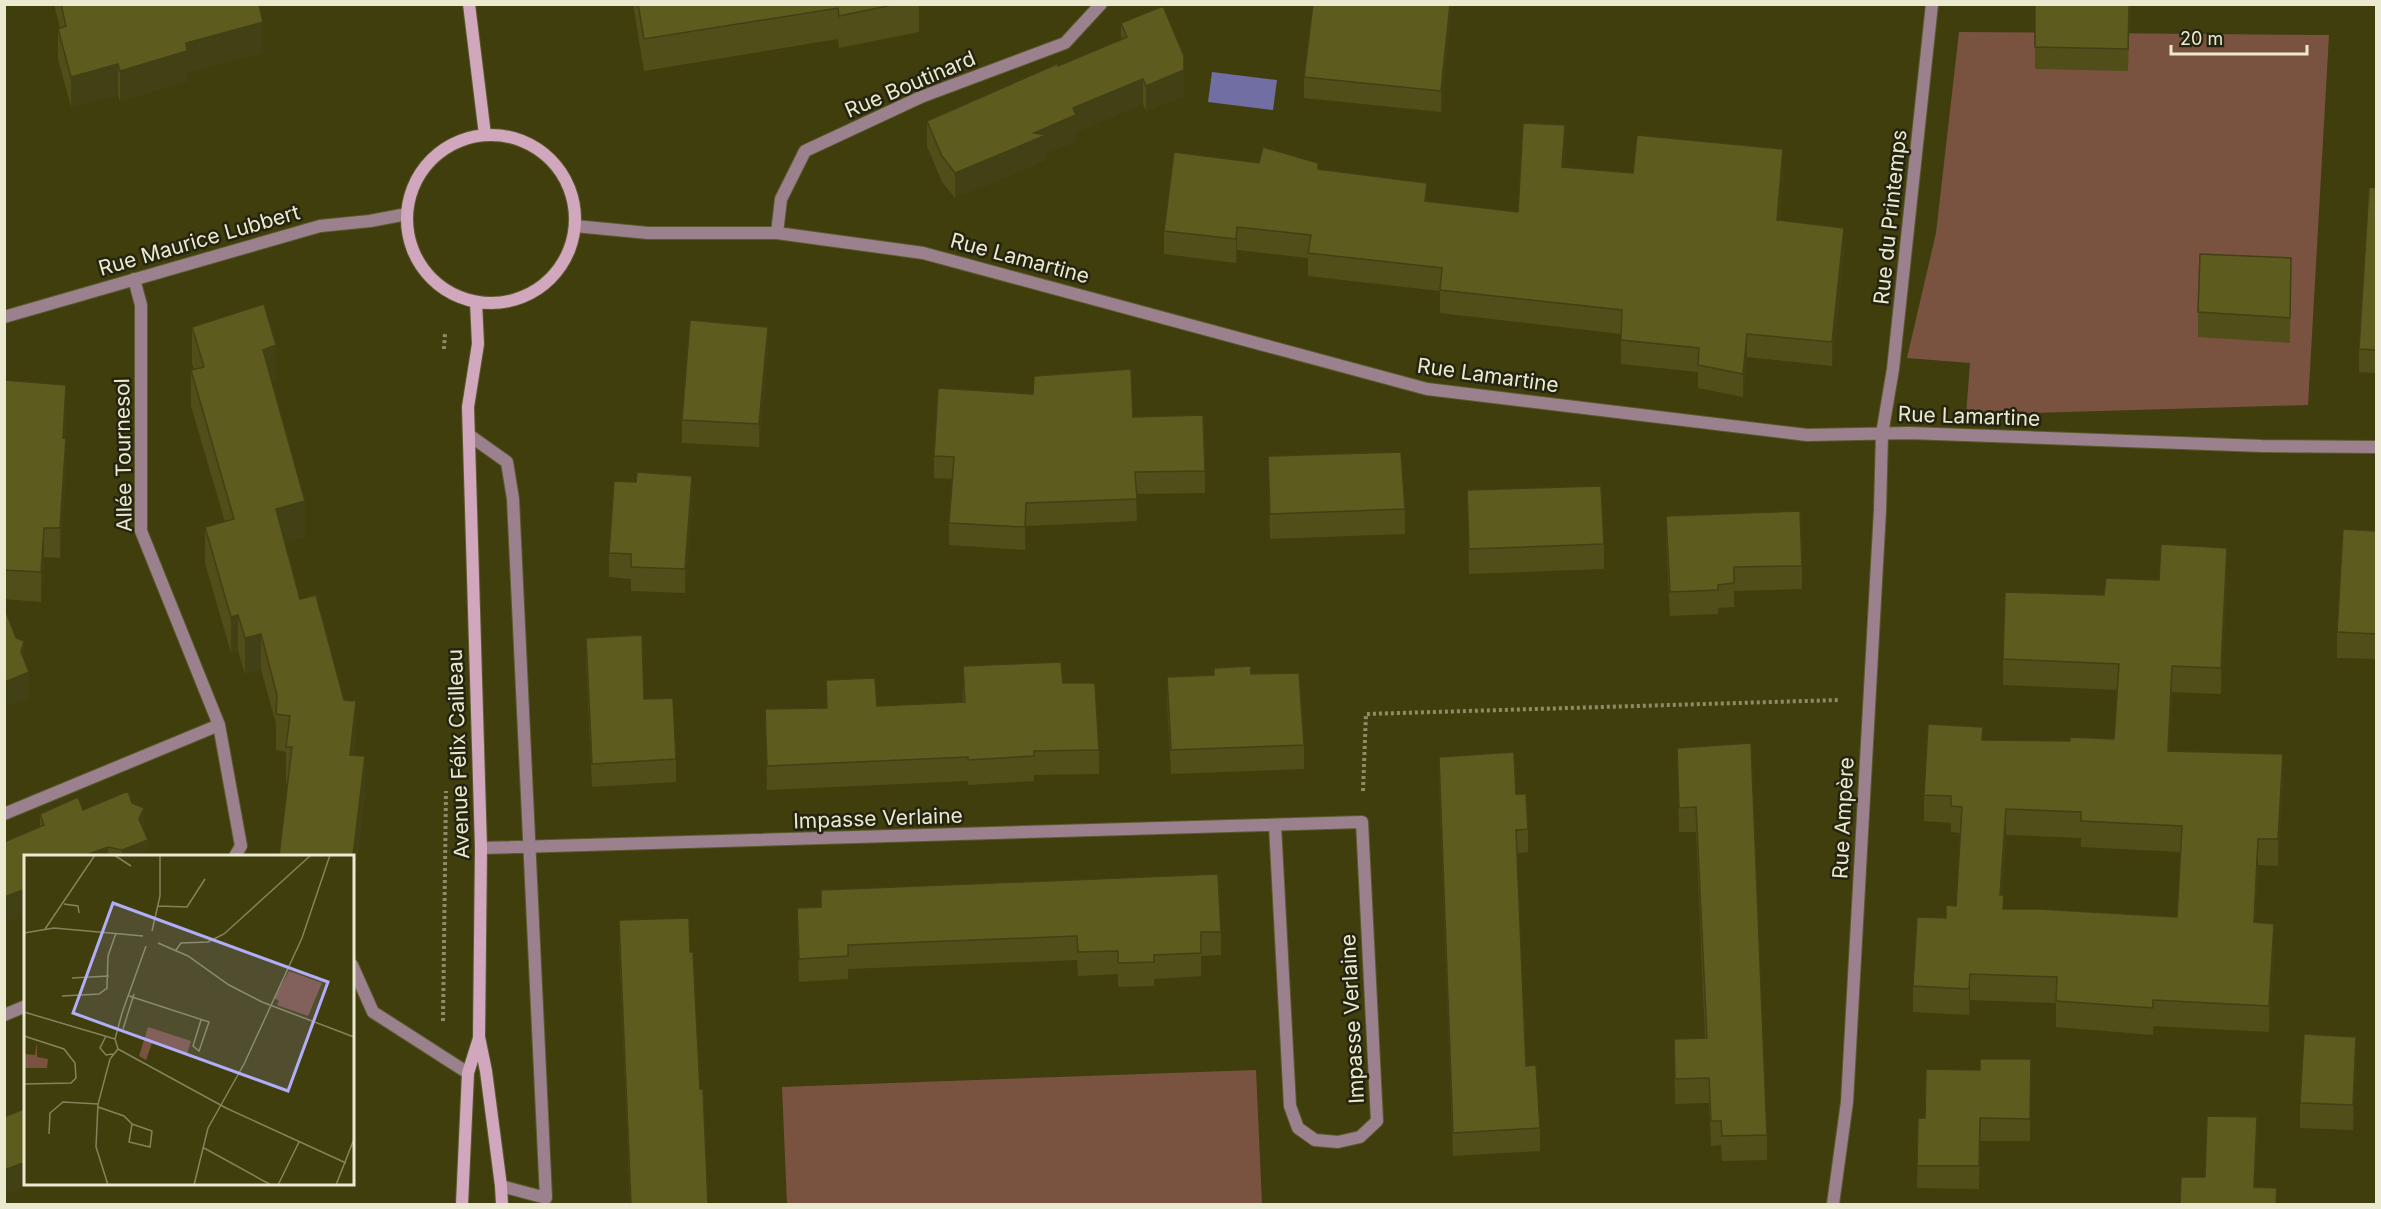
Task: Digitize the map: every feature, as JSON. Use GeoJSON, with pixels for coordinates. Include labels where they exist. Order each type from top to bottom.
{"type":"FeatureCollection","features":[{"type":"Feature","properties":{"kind":"street"},"geometry":{"type":"LineString","coordinates":[[469,4],[485,135]]}},
{"type":"Feature","properties":{"kind":"street","name":"Rue Boutinard"},"geometry":{"type":"LineString","coordinates":[[777,233],[781,200],[805,151],[921,98],[1065,43],[1101,4]]}},
{"type":"Feature","properties":{"kind":"street","name":"Rue du Printemps"},"geometry":{"type":"LineString","coordinates":[[1882,434],[1893,369],[1932,4]]}},
{"type":"Feature","properties":{"kind":"street"},"geometry":{"type":"LineString","coordinates":[[485,135],[514,138],[536,147],[553,162],[567,181],[574,203],[575,226],[568,253],[553,276],[531,293],[504,302],[476,302],[453,294],[433,280],[418,260],[409,238],[407,214],[412,189],[425,167],[443,150],[466,138],[485,135]]}},
{"type":"Feature","properties":{"kind":"street","name":"Rue Maurice Lubbert"},"geometry":{"type":"LineString","coordinates":[[4,317],[320,226],[370,221],[407,214]]}},
{"type":"Feature","properties":{"kind":"street","name":"Rue Lamartine"},"geometry":{"type":"LineString","coordinates":[[575,226],[648,233],[777,233],[923,253],[1427,390],[1807,435],[1882,434],[2262,446],[2376,447]]}},
{"type":"Feature","properties":{"kind":"street","name":"Allée Tournesol"},"geometry":{"type":"LineString","coordinates":[[134,279],[141,305],[141,531],[219,725],[242,846],[236,855]]}},
{"type":"Feature","properties":{"kind":"street","name":"Avenue Félix Cailleau"},"geometry":{"type":"LineString","coordinates":[[476,302],[478,344],[468,407],[481,848],[479,1037],[486,1071],[502,1204]]}},
{"type":"Feature","properties":{"kind":"street","name":"Rue Ampère"},"geometry":{"type":"LineString","coordinates":[[1833,1204],[1847,1102],[1870,699],[1882,434]]}},
{"type":"Feature","properties":{"kind":"street"},"geometry":{"type":"LineString","coordinates":[[469,435],[507,462],[513,499],[546,1201],[501,1186]]}},
{"type":"Feature","properties":{"kind":"street"},"geometry":{"type":"LineString","coordinates":[[4,814],[219,725]]}},
{"type":"Feature","properties":{"kind":"street","name":"Impasse Verlaine"},"geometry":{"type":"LineString","coordinates":[[481,848],[1362,822],[1377,1121],[1360,1137],[1338,1142],[1315,1140],[1298,1128],[1290,1106],[1275,825]]}},
{"type":"Feature","properties":{"kind":"street"},"geometry":{"type":"LineString","coordinates":[[354,969],[373,1012],[468,1073]]}},
{"type":"Feature","properties":{"kind":"street"},"geometry":{"type":"LineString","coordinates":[[4,1015],[24,1007]]}},
{"type":"Feature","properties":{"kind":"street"},"geometry":{"type":"LineString","coordinates":[[462,1204],[468,1073],[479,1037]]}},
{"type":"Feature","properties":{"kind":"path"},"geometry":{"type":"LineString","coordinates":[[1362,822],[1366,714],[1870,699]]}},
{"type":"Feature","properties":{"kind":"shaded area"},"geometry":{"type":"Polygon","coordinates":[[[1959,32],[2329,35],[2308,405],[1966,415],[1970,363],[1907,358],[1936,233],[1959,32]]]}},
{"type":"Feature","properties":{"kind":"shaded area"},"geometry":{"type":"Polygon","coordinates":[[[1212,72],[1277,80],[1273,110],[1208,102],[1212,72]]]}},
{"type":"Feature","properties":{"kind":"shaded area"},"geometry":{"type":"Polygon","coordinates":[[[1256,1070],[1262,1204],[787,1204],[782,1087],[1256,1070]]]}},
{"type":"Feature","properties":{"kind":"building"},"geometry":{"type":"Polygon","coordinates":[[[61,4],[259,4],[263,22],[186,43],[187,51],[120,71],[118,64],[71,77],[58,29],[66,26],[61,4]]]}},
{"type":"Feature","properties":{"kind":"building"},"geometry":{"type":"Polygon","coordinates":[[[638,4],[897,4],[839,16],[838,8],[644,39],[638,4]]]}},
{"type":"Feature","properties":{"kind":"building"},"geometry":{"type":"Polygon","coordinates":[[[1313,4],[1450,4],[1441,91],[1304,77],[1313,4]]]}},
{"type":"Feature","properties":{"kind":"building"},"geometry":{"type":"Polygon","coordinates":[[[2035,4],[2129,4],[2128,49],[2035,47],[2035,4]]]}},
{"type":"Feature","properties":{"kind":"building"},"geometry":{"type":"Polygon","coordinates":[[[1163,6],[1184,56],[1184,70],[1146,86],[1143,79],[1073,108],[1076,115],[1034,133],[1046,135],[955,173],[942,156],[927,121],[1057,64],[1058,66],[1127,37],[1121,23],[1163,6]]]}},
{"type":"Feature","properties":{"kind":"building"},"geometry":{"type":"Polygon","coordinates":[[[1523,123],[1565,125],[1562,167],[1633,173],[1637,135],[1783,149],[1777,220],[1844,228],[1832,342],[1747,334],[1743,374],[1698,365],[1699,348],[1621,340],[1622,310],[1440,290],[1442,268],[1308,253],[1311,235],[1237,227],[1236,239],[1164,231],[1174,152],[1259,163],[1263,147],[1318,163],[1318,169],[1427,183],[1425,201],[1518,212],[1523,123]]]}},
{"type":"Feature","properties":{"kind":"building"},"geometry":{"type":"Polygon","coordinates":[[[2369,187],[2376,188],[2376,350],[2359,349],[2369,187]]]}},
{"type":"Feature","properties":{"kind":"building"},"geometry":{"type":"Polygon","coordinates":[[[2200,254],[2291,258],[2290,318],[2198,312],[2200,254]]]}},
{"type":"Feature","properties":{"kind":"building"},"geometry":{"type":"Polygon","coordinates":[[[264,304],[276,345],[263,350],[305,501],[276,509],[300,599],[316,595],[344,700],[356,701],[350,755],[365,756],[353,855],[279,855],[292,747],[286,747],[290,716],[276,714],[277,695],[261,634],[245,638],[238,615],[231,617],[205,527],[234,519],[191,370],[204,367],[192,327],[264,304]]]}},
{"type":"Feature","properties":{"kind":"building"},"geometry":{"type":"Polygon","coordinates":[[[690,320],[768,327],[759,424],[682,420],[690,320]]]}},
{"type":"Feature","properties":{"kind":"building"},"geometry":{"type":"Polygon","coordinates":[[[1131,369],[1133,417],[1203,415],[1205,471],[1135,472],[1137,499],[1026,503],[1025,527],[949,523],[954,457],[934,456],[938,388],[1033,394],[1034,376],[1131,369]]]}},
{"type":"Feature","properties":{"kind":"building"},"geometry":{"type":"Polygon","coordinates":[[[4,380],[66,385],[63,438],[66,438],[60,528],[44,528],[41,572],[4,570],[4,380]]]}},
{"type":"Feature","properties":{"kind":"building"},"geometry":{"type":"Polygon","coordinates":[[[1401,452],[1405,509],[1270,514],[1268,456],[1401,452]]]}},
{"type":"Feature","properties":{"kind":"building"},"geometry":{"type":"Polygon","coordinates":[[[637,472],[692,476],[685,569],[631,567],[631,554],[609,553],[614,481],[636,482],[637,472]]]}},
{"type":"Feature","properties":{"kind":"building"},"geometry":{"type":"Polygon","coordinates":[[[1601,486],[1604,544],[1469,549],[1467,490],[1601,486]]]}},
{"type":"Feature","properties":{"kind":"building"},"geometry":{"type":"Polygon","coordinates":[[[1800,511],[1802,566],[1734,567],[1734,583],[1718,585],[1718,590],[1670,592],[1666,516],[1800,511]]]}},
{"type":"Feature","properties":{"kind":"building"},"geometry":{"type":"Polygon","coordinates":[[[2343,529],[2376,531],[2376,634],[2337,632],[2343,529]]]}},
{"type":"Feature","properties":{"kind":"building"},"geometry":{"type":"Polygon","coordinates":[[[2161,544],[2227,548],[2221,668],[2172,666],[2168,751],[2283,754],[2278,839],[2258,839],[2254,922],[2274,924],[2269,1006],[2153,1000],[2153,1008],[2056,1001],[2057,977],[1970,974],[1969,989],[1913,986],[1917,917],[1946,918],[1946,905],[1956,906],[1962,807],[1951,806],[1951,796],[1924,795],[1928,724],[1983,727],[1982,740],[2070,741],[2070,737],[2114,739],[2119,664],[2003,659],[2005,592],[2104,595],[2106,578],[2159,580],[2161,544]],[[2006,809],[2000,895],[2004,895],[2003,909],[2177,917],[2182,826],[2081,821],[2081,812],[2006,809]]]}},
{"type":"Feature","properties":{"kind":"building"},"geometry":{"type":"Polygon","coordinates":[[[4,612],[6,612],[16,638],[24,641],[21,652],[29,672],[5,682],[4,612]]]}},
{"type":"Feature","properties":{"kind":"building"},"geometry":{"type":"Polygon","coordinates":[[[642,635],[644,699],[673,698],[676,759],[592,764],[586,638],[642,635]]]}},
{"type":"Feature","properties":{"kind":"building"},"geometry":{"type":"Polygon","coordinates":[[[1061,662],[1063,683],[1095,683],[1099,750],[1034,751],[1034,756],[968,760],[968,757],[767,766],[765,709],[827,708],[826,680],[875,678],[877,706],[965,702],[963,666],[1061,662]]]}},
{"type":"Feature","properties":{"kind":"building"},"geometry":{"type":"Polygon","coordinates":[[[1251,666],[1251,674],[1299,673],[1304,745],[1171,750],[1167,677],[1214,675],[1214,668],[1251,666]]]}},
{"type":"Feature","properties":{"kind":"building"},"geometry":{"type":"Polygon","coordinates":[[[1751,743],[1767,1135],[1722,1136],[1721,1121],[1711,1121],[1709,1078],[1675,1079],[1674,1039],[1707,1038],[1696,807],[1679,808],[1677,748],[1751,743]]]}},
{"type":"Feature","properties":{"kind":"building"},"geometry":{"type":"Polygon","coordinates":[[[1514,752],[1516,794],[1526,794],[1528,829],[1516,830],[1526,1066],[1536,1065],[1540,1128],[1453,1133],[1439,757],[1514,752]]]}},
{"type":"Feature","properties":{"kind":"building"},"geometry":{"type":"Polygon","coordinates":[[[128,791],[132,803],[144,808],[139,819],[148,840],[122,850],[108,847],[86,855],[24,855],[24,890],[4,897],[4,842],[44,825],[40,814],[78,797],[83,810],[128,791]]]}},
{"type":"Feature","properties":{"kind":"building"},"geometry":{"type":"Polygon","coordinates":[[[1218,874],[1221,932],[1201,932],[1201,953],[1154,955],[1154,962],[1118,963],[1118,951],[1078,952],[1077,936],[848,945],[848,956],[799,959],[797,908],[821,907],[821,890],[1218,874]]]}},
{"type":"Feature","properties":{"kind":"building"},"geometry":{"type":"Polygon","coordinates":[[[689,918],[690,952],[693,952],[700,1089],[703,1089],[708,1204],[631,1204],[619,920],[689,918]]]}},
{"type":"Feature","properties":{"kind":"building"},"geometry":{"type":"Polygon","coordinates":[[[2304,1034],[2356,1037],[2353,1105],[2300,1103],[2304,1034]]]}},
{"type":"Feature","properties":{"kind":"building"},"geometry":{"type":"Polygon","coordinates":[[[1980,1059],[2031,1059],[2030,1119],[1980,1118],[1979,1166],[1917,1166],[1918,1118],[1925,1118],[1926,1069],[1980,1070],[1980,1059]]]}},
{"type":"Feature","properties":{"kind":"building"},"geometry":{"type":"Polygon","coordinates":[[[24,1109],[24,1163],[4,1170],[4,1117],[24,1109]]]}},
{"type":"Feature","properties":{"kind":"building"},"geometry":{"type":"Polygon","coordinates":[[[2207,1116],[2257,1117],[2254,1187],[2277,1188],[2276,1204],[2180,1204],[2181,1177],[2205,1177],[2207,1116]]]}},
{"type":"Feature","properties":{"kind":"building"},"geometry":{"type":"Polygon","coordinates":[[[1886,1203],[1947,1204],[1886,1204],[1886,1203]]]}}]}
